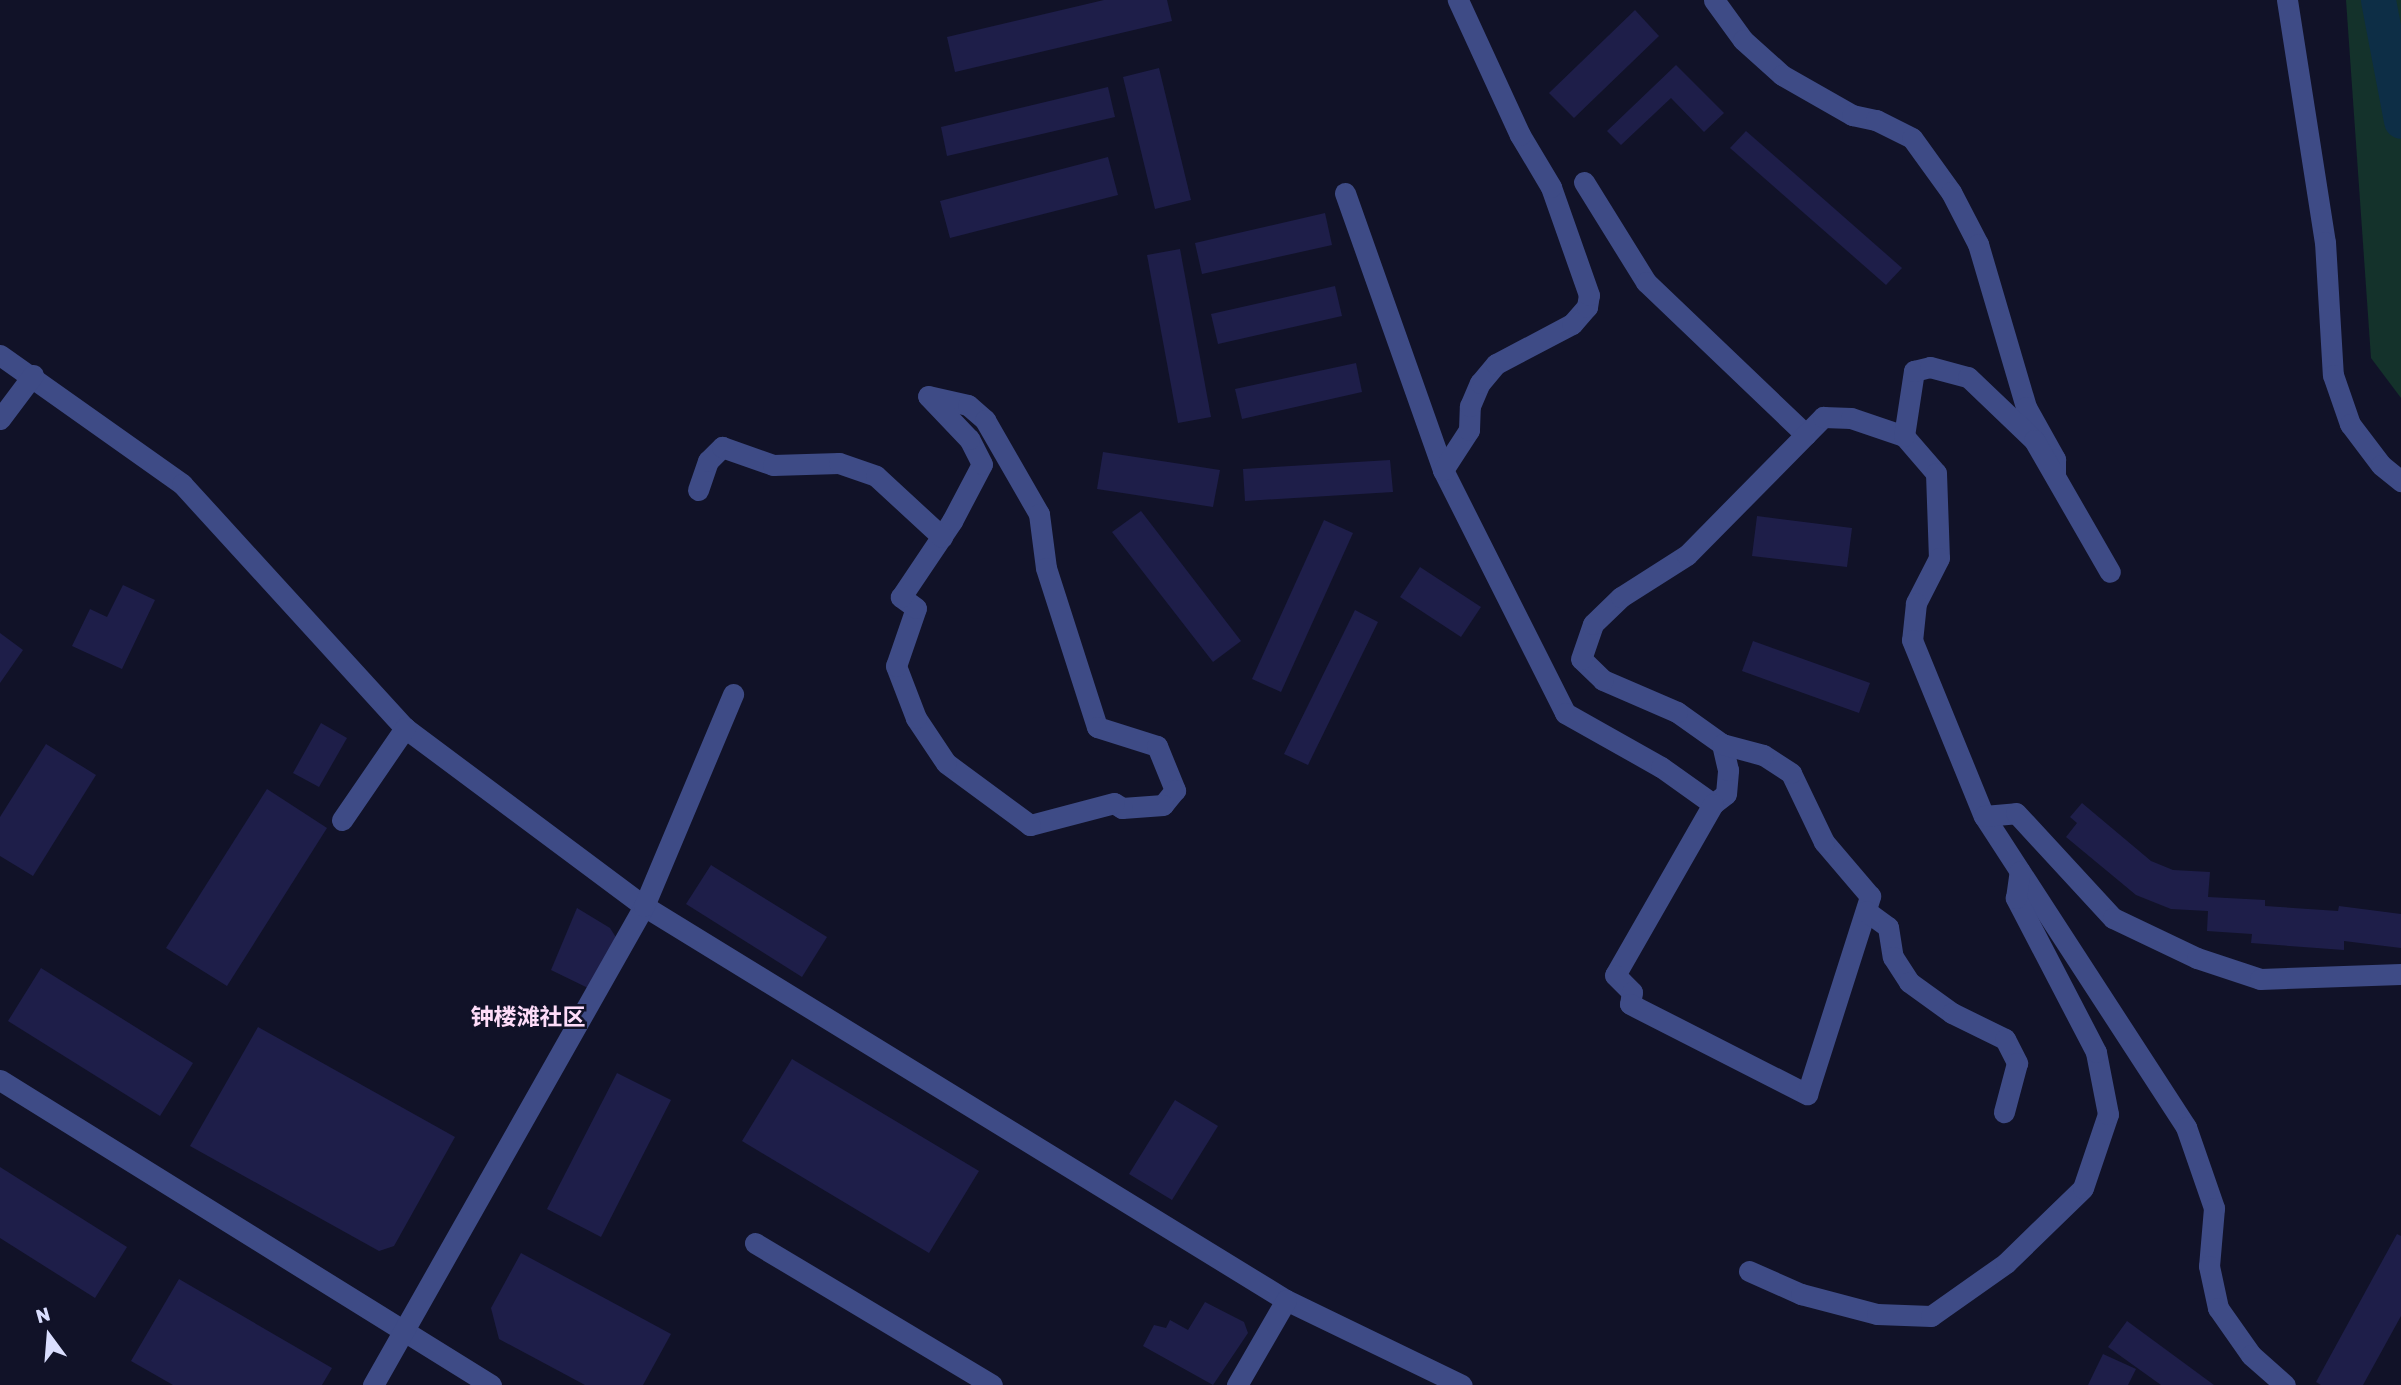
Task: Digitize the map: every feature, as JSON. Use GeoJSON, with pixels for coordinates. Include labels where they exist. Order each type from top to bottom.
{"type":"FeatureCollection","features":[{"type":"Feature","properties":{"kind":"street"},"geometry":{"type":"LineString","coordinates":[[1443,470],[1469,430],[1470,406],[1480,383],[1496,364],[1581,317],[1589,295],[1551,187],[1520,135],[1458,0]]}},
{"type":"Feature","properties":{"kind":"street"},"geometry":{"type":"LineString","coordinates":[[1714,0],[1743,40],[1782,75],[1852,115],[1876,120],[1912,138],[1943,181],[1978,244],[2026,407],[2055,459],[2055,474]]}},
{"type":"Feature","properties":{"kind":"street"},"geometry":{"type":"LineString","coordinates":[[2287,0],[2325,242],[2333,375],[2350,424],[2381,465],[2401,481]]}},
{"type":"Feature","properties":{"kind":"street"},"geometry":{"type":"LineString","coordinates":[[1584,182],[1646,282],[1806,435]]}},
{"type":"Feature","properties":{"kind":"street"},"geometry":{"type":"LineString","coordinates":[[1345,193],[1443,470],[1565,713],[1661,767],[1713,804]]}},
{"type":"Feature","properties":{"kind":"street"},"geometry":{"type":"LineString","coordinates":[[0,355],[33,375],[182,484],[405,728],[644,906],[1286,1300],[1462,1385]]}},
{"type":"Feature","properties":{"kind":"street"},"geometry":{"type":"LineString","coordinates":[[1904,436],[1914,371],[1930,367],[1968,377],[2006,409],[2034,440],[2110,572]]}},
{"type":"Feature","properties":{"kind":"street"},"geometry":{"type":"LineString","coordinates":[[0,419],[33,375]]}},
{"type":"Feature","properties":{"kind":"street"},"geometry":{"type":"LineString","coordinates":[[928,396],[968,405],[985,420],[1039,514],[1046,568],[1097,727],[1157,746],[1175,790],[1163,805],[1122,808],[1114,803],[1030,824],[946,763],[916,718],[896,666],[916,608],[901,597],[942,537],[982,464],[969,439],[928,396]]}},
{"type":"Feature","properties":{"kind":"street"},"geometry":{"type":"LineString","coordinates":[[1722,744],[1728,770],[1726,794],[1713,804],[1615,975],[1632,992],[1630,1004],[1807,1094],[1870,896],[1824,842],[1791,773],[1763,755],[1722,744],[1678,712],[1604,680],[1581,659],[1593,624],[1621,597],[1687,555],[1823,417],[1851,418],[1904,436],[1936,473],[1937,497],[1939,558],[1916,603],[1912,640],[1984,817],[2186,1127],[2214,1208],[2209,1266],[2218,1308],[2251,1355],[2285,1385]]}},
{"type":"Feature","properties":{"kind":"street"},"geometry":{"type":"LineString","coordinates":[[698,490],[708,461],[722,447],[773,465],[839,463],[876,476],[942,537]]}},
{"type":"Feature","properties":{"kind":"street"},"geometry":{"type":"LineString","coordinates":[[373,1385],[644,906],[733,694]]}},
{"type":"Feature","properties":{"kind":"street"},"geometry":{"type":"LineString","coordinates":[[342,820],[405,728]]}},
{"type":"Feature","properties":{"kind":"street"},"geometry":{"type":"LineString","coordinates":[[1984,817],[2016,813],[2113,918],[2197,958],[2260,979],[2401,974]]}},
{"type":"Feature","properties":{"kind":"street"},"geometry":{"type":"LineString","coordinates":[[1749,1272],[1801,1294],[1877,1314],[1931,1315],[2006,1263],[2083,1188],[2108,1114],[2098,1065],[2064,985],[2016,898],[2020,871]]}},
{"type":"Feature","properties":{"kind":"street"},"geometry":{"type":"LineString","coordinates":[[1866,911],[1888,927],[1893,957],[1909,982],[1952,1013],[2005,1039],[2017,1063],[2004,1112]]}},
{"type":"Feature","properties":{"kind":"street"},"geometry":{"type":"LineString","coordinates":[[0,1080],[491,1385]]}},
{"type":"Feature","properties":{"kind":"street"},"geometry":{"type":"LineString","coordinates":[[755,1243],[992,1385]]}},
{"type":"Feature","properties":{"kind":"street"},"geometry":{"type":"LineString","coordinates":[[1237,1385],[1286,1300]]}},
{"type":"Feature","properties":{"kind":"green space"},"geometry":{"type":"Polygon","coordinates":[[[2346,0],[2401,0],[2401,398],[2371,358],[2346,0]]]}},
{"type":"Feature","properties":{"kind":"building"},"geometry":{"type":"Polygon","coordinates":[[[1104,0],[1167,0],[1172,21],[955,72],[947,37],[1104,0]]]}},
{"type":"Feature","properties":{"kind":"building"},"geometry":{"type":"Polygon","coordinates":[[[1635,10],[1659,36],[1574,118],[1549,93],[1635,10]]]}},
{"type":"Feature","properties":{"kind":"building"},"geometry":{"type":"Polygon","coordinates":[[[1676,65],[1724,113],[1704,132],[1671,98],[1621,145],[1607,131],[1676,65]]]}},
{"type":"Feature","properties":{"kind":"building"},"geometry":{"type":"Polygon","coordinates":[[[1159,68],[1191,200],[1155,209],[1123,77],[1159,68]]]}},
{"type":"Feature","properties":{"kind":"building"},"geometry":{"type":"Polygon","coordinates":[[[1108,87],[1115,117],[947,156],[941,127],[1108,87]]]}},
{"type":"Feature","properties":{"kind":"building"},"geometry":{"type":"Polygon","coordinates":[[[1746,131],[1902,268],[1886,285],[1730,148],[1746,131]]]}},
{"type":"Feature","properties":{"kind":"building"},"geometry":{"type":"Polygon","coordinates":[[[1108,157],[1118,195],[950,238],[940,201],[1108,157]]]}},
{"type":"Feature","properties":{"kind":"building"},"geometry":{"type":"Polygon","coordinates":[[[1325,213],[1332,245],[1202,274],[1195,243],[1325,213]]]}},
{"type":"Feature","properties":{"kind":"building"},"geometry":{"type":"Polygon","coordinates":[[[1180,249],[1211,417],[1178,423],[1147,255],[1180,249]]]}},
{"type":"Feature","properties":{"kind":"building"},"geometry":{"type":"Polygon","coordinates":[[[1335,286],[1342,316],[1218,344],[1211,314],[1335,286]]]}},
{"type":"Feature","properties":{"kind":"building"},"geometry":{"type":"Polygon","coordinates":[[[1356,363],[1362,392],[1242,419],[1235,389],[1356,363]]]}},
{"type":"Feature","properties":{"kind":"building"},"geometry":{"type":"Polygon","coordinates":[[[1103,452],[1220,470],[1213,507],[1097,489],[1103,452]]]}},
{"type":"Feature","properties":{"kind":"building"},"geometry":{"type":"Polygon","coordinates":[[[1390,460],[1393,492],[1245,501],[1243,469],[1390,460]]]}},
{"type":"Feature","properties":{"kind":"building"},"geometry":{"type":"Polygon","coordinates":[[[1141,511],[1241,641],[1213,662],[1112,532],[1141,511]]]}},
{"type":"Feature","properties":{"kind":"building"},"geometry":{"type":"Polygon","coordinates":[[[1757,516],[1852,528],[1847,567],[1752,556],[1757,516]]]}},
{"type":"Feature","properties":{"kind":"building"},"geometry":{"type":"Polygon","coordinates":[[[1324,520],[1353,533],[1281,692],[1252,679],[1324,520]]]}},
{"type":"Feature","properties":{"kind":"building"},"geometry":{"type":"Polygon","coordinates":[[[1420,567],[1481,607],[1461,637],[1400,597],[1420,567]]]}},
{"type":"Feature","properties":{"kind":"building"},"geometry":{"type":"Polygon","coordinates":[[[123,585],[155,600],[122,669],[72,646],[90,609],[107,617],[123,585]]]}},
{"type":"Feature","properties":{"kind":"building"},"geometry":{"type":"Polygon","coordinates":[[[1355,610],[1378,622],[1308,765],[1284,754],[1355,610]]]}},
{"type":"Feature","properties":{"kind":"building"},"geometry":{"type":"Polygon","coordinates":[[[0,633],[23,650],[0,683],[0,633]]]}},
{"type":"Feature","properties":{"kind":"building"},"geometry":{"type":"Polygon","coordinates":[[[1753,641],[1870,683],[1859,713],[1742,671],[1753,641]]]}},
{"type":"Feature","properties":{"kind":"building"},"geometry":{"type":"Polygon","coordinates":[[[321,723],[347,738],[319,787],[293,773],[321,723]]]}},
{"type":"Feature","properties":{"kind":"building"},"geometry":{"type":"Polygon","coordinates":[[[46,744],[96,775],[33,876],[0,856],[0,817],[46,744]]]}},
{"type":"Feature","properties":{"kind":"building"},"geometry":{"type":"Polygon","coordinates":[[[267,789],[327,828],[227,986],[166,948],[267,789]]]}},
{"type":"Feature","properties":{"kind":"building"},"geometry":{"type":"Polygon","coordinates":[[[2082,803],[2151,861],[2173,870],[2210,872],[2208,897],[2265,900],[2265,906],[2338,911],[2339,906],[2401,914],[2401,948],[2344,941],[2344,950],[2251,943],[2252,934],[2207,931],[2208,911],[2171,909],[2136,895],[2066,837],[2077,823],[2070,817],[2082,803]]]}},
{"type":"Feature","properties":{"kind":"building"},"geometry":{"type":"Polygon","coordinates":[[[711,865],[827,937],[802,977],[686,904],[711,865]]]}},
{"type":"Feature","properties":{"kind":"building"},"geometry":{"type":"Polygon","coordinates":[[[577,908],[610,928],[617,939],[588,988],[551,970],[577,908]]]}},
{"type":"Feature","properties":{"kind":"building"},"geometry":{"type":"Polygon","coordinates":[[[41,968],[193,1063],[160,1116],[8,1021],[41,968]]]}},
{"type":"Feature","properties":{"kind":"building"},"geometry":{"type":"Polygon","coordinates":[[[258,1027],[455,1137],[394,1246],[379,1251],[190,1146],[258,1027]]]}},
{"type":"Feature","properties":{"kind":"building"},"geometry":{"type":"Polygon","coordinates":[[[792,1059],[979,1171],[929,1253],[742,1141],[792,1059]]]}},
{"type":"Feature","properties":{"kind":"building"},"geometry":{"type":"Polygon","coordinates":[[[617,1073],[671,1100],[601,1237],[547,1209],[617,1073]]]}},
{"type":"Feature","properties":{"kind":"building"},"geometry":{"type":"Polygon","coordinates":[[[1175,1100],[1218,1126],[1172,1200],[1129,1174],[1175,1100]]]}},
{"type":"Feature","properties":{"kind":"building"},"geometry":{"type":"Polygon","coordinates":[[[0,1167],[127,1247],[95,1298],[0,1238],[0,1167]]]}},
{"type":"Feature","properties":{"kind":"building"},"geometry":{"type":"Polygon","coordinates":[[[2397,1234],[2401,1236],[2401,1316],[2363,1385],[2321,1385],[2316,1382],[2397,1234]]]}},
{"type":"Feature","properties":{"kind":"building"},"geometry":{"type":"Polygon","coordinates":[[[521,1253],[671,1334],[643,1385],[585,1385],[499,1339],[491,1308],[521,1253]]]}},
{"type":"Feature","properties":{"kind":"building"},"geometry":{"type":"Polygon","coordinates":[[[179,1279],[332,1368],[322,1385],[173,1385],[131,1361],[179,1279]]]}},
{"type":"Feature","properties":{"kind":"building"},"geometry":{"type":"Polygon","coordinates":[[[1205,1302],[1244,1322],[1248,1333],[1213,1385],[1143,1346],[1154,1325],[1166,1328],[1170,1320],[1188,1330],[1205,1302]]]}},
{"type":"Feature","properties":{"kind":"building"},"geometry":{"type":"Polygon","coordinates":[[[2127,1321],[2214,1385],[2161,1385],[2108,1347],[2127,1321]]]}},
{"type":"Feature","properties":{"kind":"building"},"geometry":{"type":"Polygon","coordinates":[[[2103,1354],[2136,1369],[2128,1385],[2088,1385],[2103,1354]]]}},
{"type":"Feature","properties":{"kind":"waterway"},"geometry":{"type":"LineString","coordinates":[[2378,0],[2401,121]]}},
{"type":"Feature","properties":{"kind":"district","name":"钟楼滩社区"},"geometry":{"type":"Point","coordinates":[528,1017]}}]}
